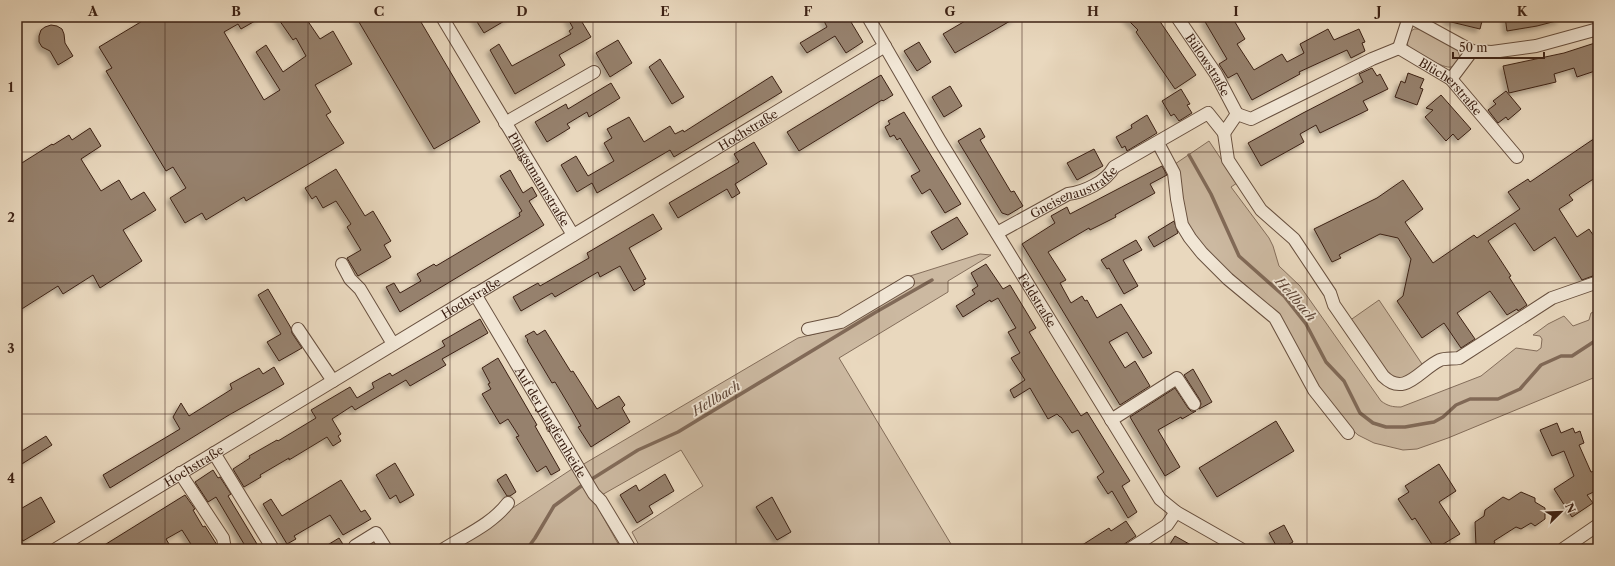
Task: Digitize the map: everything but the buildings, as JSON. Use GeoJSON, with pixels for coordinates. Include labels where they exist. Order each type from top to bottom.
{"type":"FeatureCollection","features":[{"type":"Feature","properties":{"kind":"street","name":"Pfingstmannstraße"},"geometry":{"type":"LineString","coordinates":[[442,17],[573,235]]}},
{"type":"Feature","properties":{"kind":"street","name":"Feldstraße"},"geometry":{"type":"LineString","coordinates":[[868,17],[997,233],[1160,499],[1176,512],[1241,549]]}},
{"type":"Feature","properties":{"kind":"street","name":"Bülowstraße"},"geometry":{"type":"LineString","coordinates":[[1176,17],[1216,74],[1237,114]]}},
{"type":"Feature","properties":{"kind":"street"},"geometry":{"type":"LineString","coordinates":[[1598,29],[1536,46],[1492,52],[1472,51],[1409,17],[1399,48],[1372,59],[1251,119],[1237,114],[1224,133],[1228,160],[1261,210],[1294,239],[1330,293],[1334,305],[1366,354],[1390,383],[1396,385],[1404,384],[1424,373],[1441,359],[1459,358],[1507,330],[1552,298],[1570,295],[1598,282]]}},
{"type":"Feature","properties":{"kind":"street","name":"Hochstraße"},"geometry":{"type":"LineString","coordinates":[[56,549],[885,46]]}},
{"type":"Feature","properties":{"kind":"street","name":"Blücherstraße"},"geometry":{"type":"LineString","coordinates":[[1399,48],[1451,79],[1517,156]]}},
{"type":"Feature","properties":{"kind":"street"},"geometry":{"type":"LineString","coordinates":[[1451,79],[1472,51]]}},
{"type":"Feature","properties":{"kind":"street","name":"Pfingstmannstraße"},"geometry":{"type":"LineString","coordinates":[[505,122],[594,72]]}},
{"type":"Feature","properties":{"kind":"street","name":"Gneisenaustraße"},"geometry":{"type":"LineString","coordinates":[[997,233],[1068,194],[1080,192],[1110,175],[1114,167],[1208,113],[1224,133]]}},
{"type":"Feature","properties":{"kind":"street"},"geometry":{"type":"LineString","coordinates":[[1158,143],[1174,173],[1182,225],[1190,238],[1202,253],[1228,279],[1275,318],[1314,390],[1348,433]]}},
{"type":"Feature","properties":{"kind":"street"},"geometry":{"type":"LineString","coordinates":[[342,264],[350,279],[360,289],[393,344]]}},
{"type":"Feature","properties":{"kind":"street"},"geometry":{"type":"LineString","coordinates":[[808,329],[841,322],[908,282]]}},
{"type":"Feature","properties":{"kind":"street","name":"Auf der Jungfernheide"},"geometry":{"type":"LineString","coordinates":[[475,294],[582,471],[594,494],[601,501],[630,549]]}},
{"type":"Feature","properties":{"kind":"street"},"geometry":{"type":"LineString","coordinates":[[298,329],[333,381]]}},
{"type":"Feature","properties":{"kind":"street"},"geometry":{"type":"LineString","coordinates":[[1111,420],[1177,378],[1194,404]]}},
{"type":"Feature","properties":{"kind":"street"},"geometry":{"type":"LineString","coordinates":[[214,453],[273,549]]}},
{"type":"Feature","properties":{"kind":"street"},"geometry":{"type":"LineString","coordinates":[[180,473],[223,538],[225,549]]}},
{"type":"Feature","properties":{"kind":"street"},"geometry":{"type":"LineString","coordinates":[[444,549],[501,513],[508,503]]}},
{"type":"Feature","properties":{"kind":"street"},"geometry":{"type":"LineString","coordinates":[[1130,549],[1167,525],[1176,512]]}},
{"type":"Feature","properties":{"kind":"street"},"geometry":{"type":"LineString","coordinates":[[1563,549],[1598,525]]}},
{"type":"Feature","properties":{"kind":"street"},"geometry":{"type":"LineString","coordinates":[[357,549],[355,546],[376,533],[386,549]]}},
{"type":"Feature","properties":{"kind":"shaded area"},"geometry":{"type":"Polygon","coordinates":[[[1414,29],[1421,29],[1457,48],[1460,58],[1456,64],[1451,67],[1443,66],[1409,48],[1407,43],[1410,32],[1414,29]]]}},
{"type":"Feature","properties":{"kind":"shaded area"},"geometry":{"type":"Polygon","coordinates":[[[1209,141],[1237,183],[1231,187],[1269,238],[1279,266],[1300,286],[1381,401],[1384,403],[1390,406],[1401,407],[1481,376],[1516,348],[1537,351],[1541,348],[1542,339],[1540,336],[1533,335],[1548,324],[1564,316],[1573,326],[1589,320],[1591,313],[1598,310],[1598,376],[1448,438],[1417,449],[1403,450],[1374,443],[1358,435],[1348,426],[1309,379],[1286,332],[1230,278],[1184,225],[1175,164],[1209,141]]]}},
{"type":"Feature","properties":{"kind":"shaded area"},"geometry":{"type":"Polygon","coordinates":[[[980,254],[991,255],[948,281],[948,292],[839,358],[954,549],[641,549],[632,532],[703,486],[681,450],[600,496],[582,465],[798,338],[842,327],[907,277],[980,254]]]}},
{"type":"Feature","properties":{"kind":"shaded area"},"geometry":{"type":"Polygon","coordinates":[[[1379,300],[1424,367],[1402,382],[1390,379],[1349,321],[1379,300]]]}},
{"type":"Feature","properties":{"kind":"shaded area"},"geometry":{"type":"Polygon","coordinates":[[[575,467],[621,549],[434,549],[499,509],[502,515],[575,467]]]}},
{"type":"Feature","properties":{"kind":"waterway","name":"Hellbach"},"geometry":{"type":"LineString","coordinates":[[1189,155],[1211,194],[1239,256],[1284,296],[1306,324],[1326,362],[1344,381],[1360,413],[1373,423],[1386,427],[1405,427],[1434,422],[1443,417],[1456,405],[1470,399],[1498,399],[1520,389],[1541,365],[1561,356],[1572,356],[1598,339]]}},
{"type":"Feature","properties":{"kind":"waterway","name":"Hellbach"},"geometry":{"type":"LineString","coordinates":[[527,549],[554,506],[584,484],[638,450],[678,432],[876,312],[932,280]]}}]}
